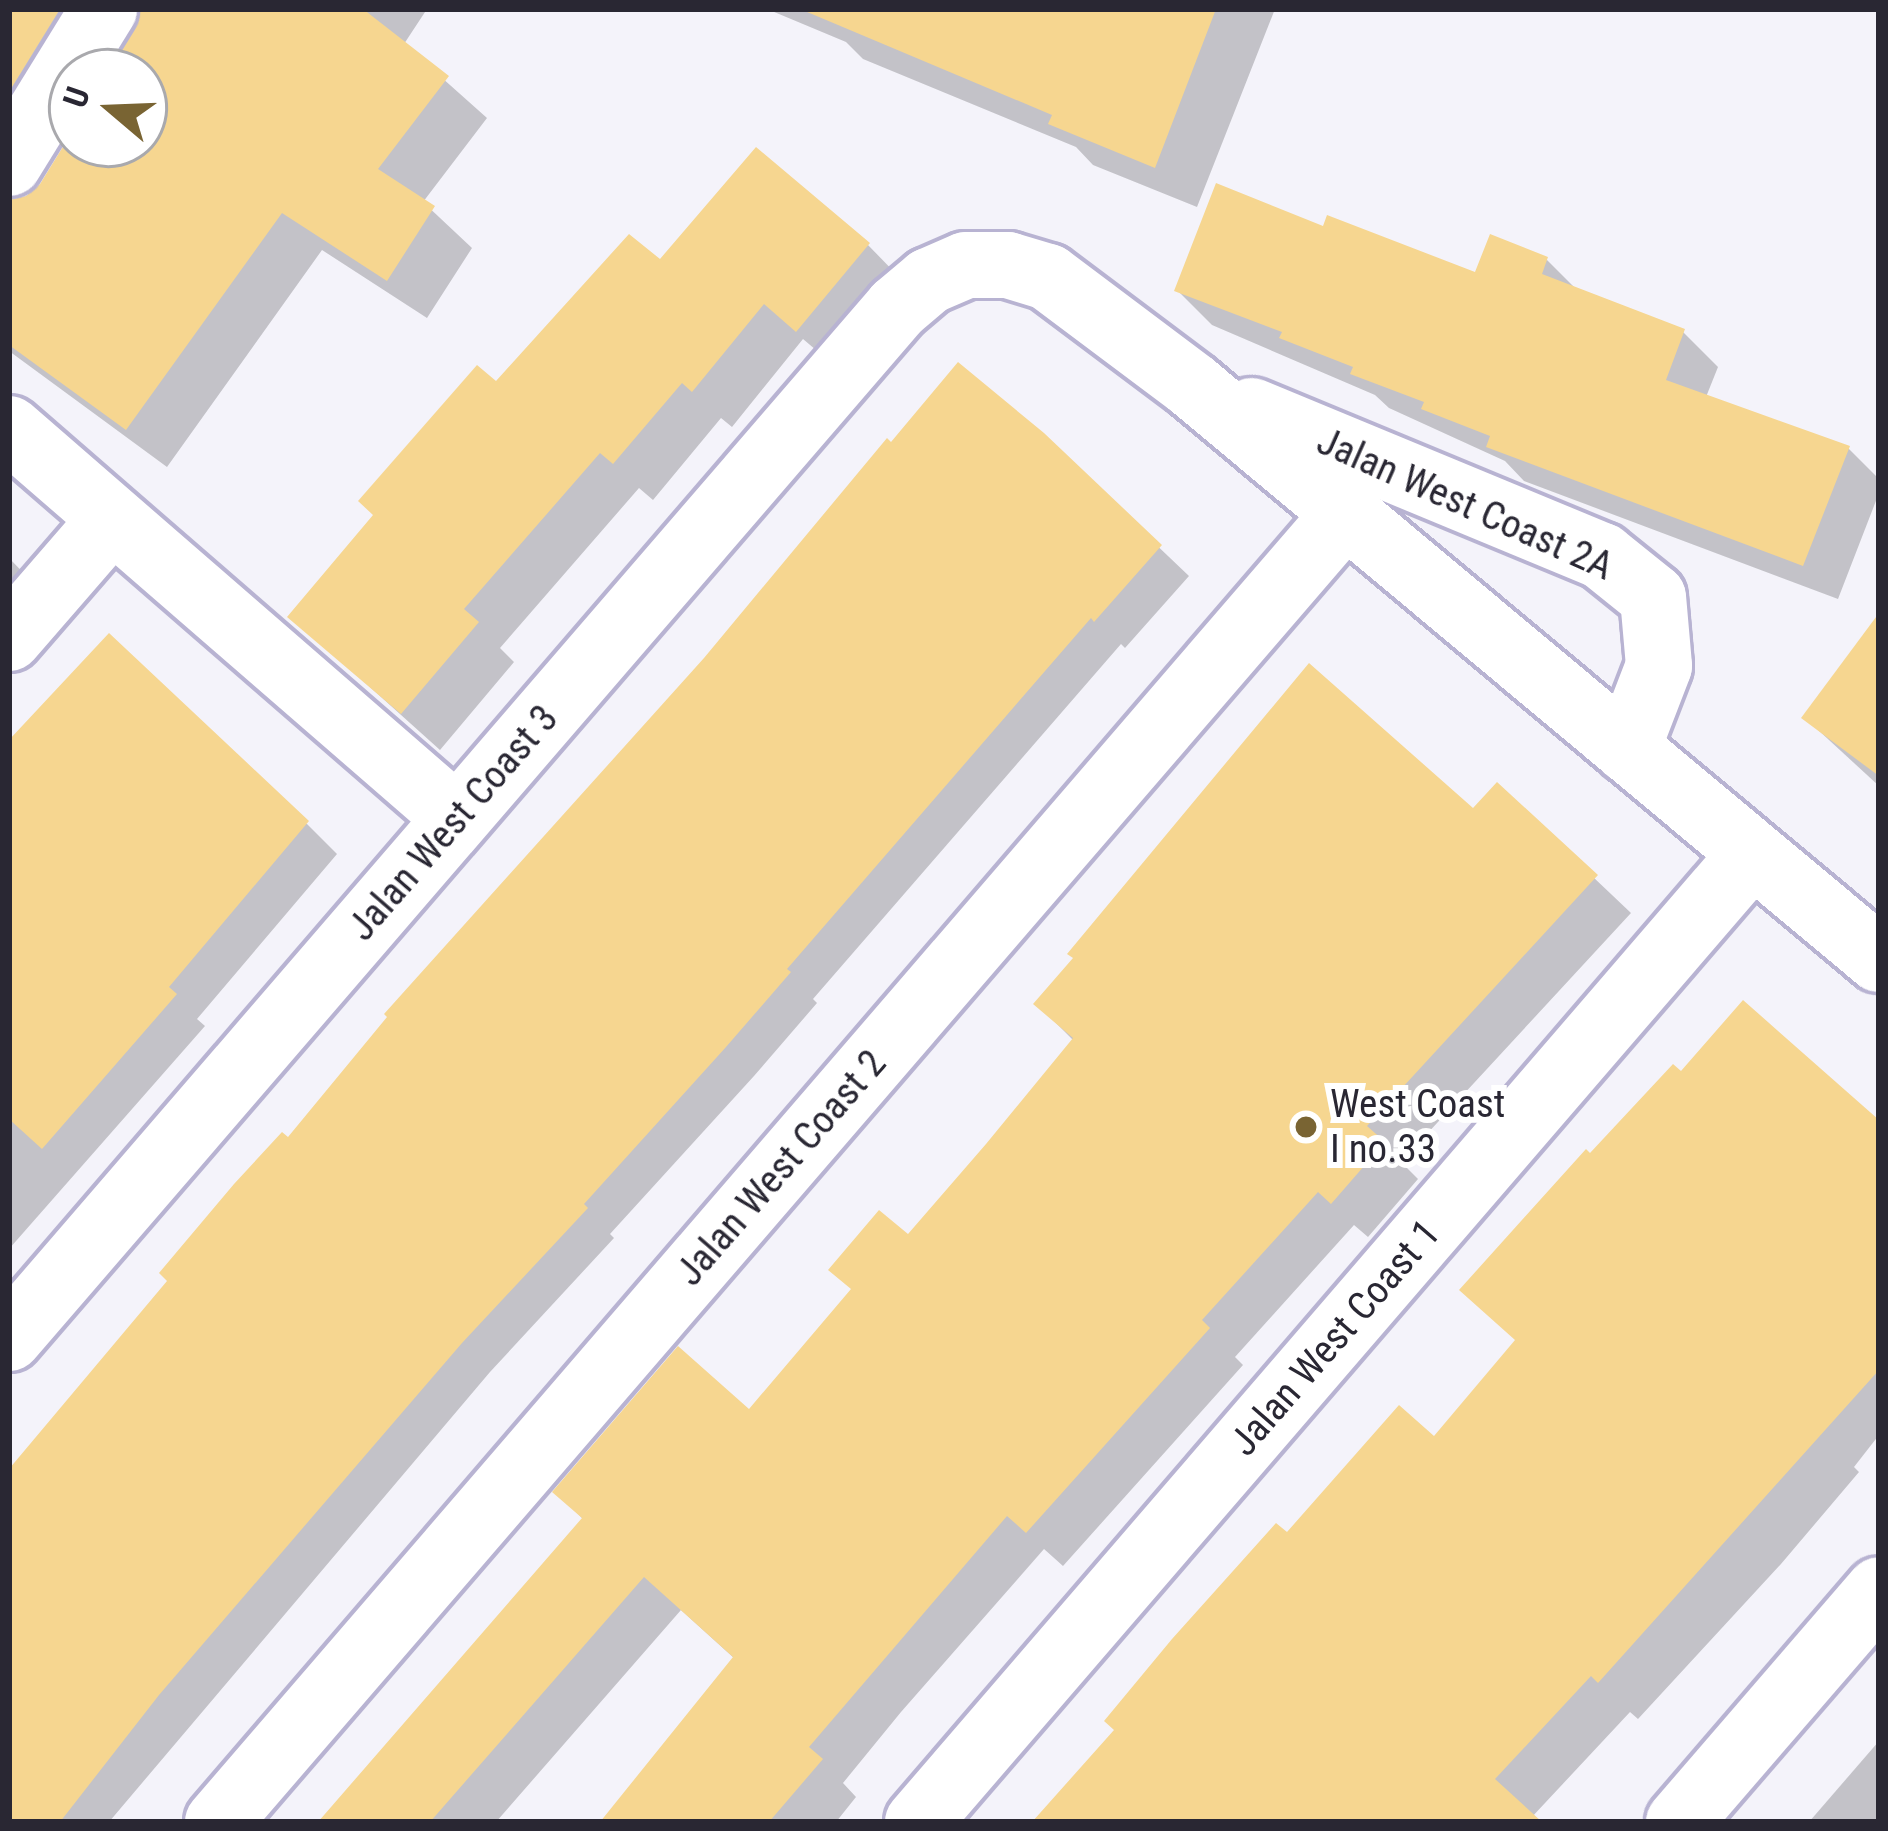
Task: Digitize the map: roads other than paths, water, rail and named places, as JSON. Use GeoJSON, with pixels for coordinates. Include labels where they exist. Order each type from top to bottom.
{"type":"FeatureCollection","features":[{"type":"Feature","properties":{"kind":"street"},"geometry":{"type":"LineString","coordinates":[[9,163],[104,9]]}},
{"type":"Feature","properties":{"kind":"street","name":"Jalan West Coast 3"},"geometry":{"type":"LineString","coordinates":[[9,1338],[897,308],[929,281],[966,265],[1008,266],[1048,277],[1193,386]]}},
{"type":"Feature","properties":{"kind":"street"},"geometry":{"type":"LineString","coordinates":[[1193,386],[1879,959]]}},
{"type":"Feature","properties":{"kind":"street","name":"Jalan West Coast 2A"},"geometry":{"type":"LineString","coordinates":[[1193,386],[1602,556],[1653,597],[1659,666],[1627,749]]}},
{"type":"Feature","properties":{"kind":"street"},"geometry":{"type":"LineString","coordinates":[[9,429],[457,818]]}},
{"type":"Feature","properties":{"kind":"street","name":"Jalan West Coast 2"},"geometry":{"type":"LineString","coordinates":[[218,1822],[1345,514]]}},
{"type":"Feature","properties":{"kind":"street"},"geometry":{"type":"LineString","coordinates":[[9,638],[112,519]]}},
{"type":"Feature","properties":{"kind":"street","name":"Jalan West Coast 1"},"geometry":{"type":"LineString","coordinates":[[918,1822],[1752,854]]}},
{"type":"Feature","properties":{"kind":"street"},"geometry":{"type":"LineString","coordinates":[[1679,1822],[1879,1590]]}},
{"type":"Feature","properties":{"kind":"place","name":"West Coast I no.33"},"geometry":{"type":"Point","coordinates":[1306,1127]}}]}
